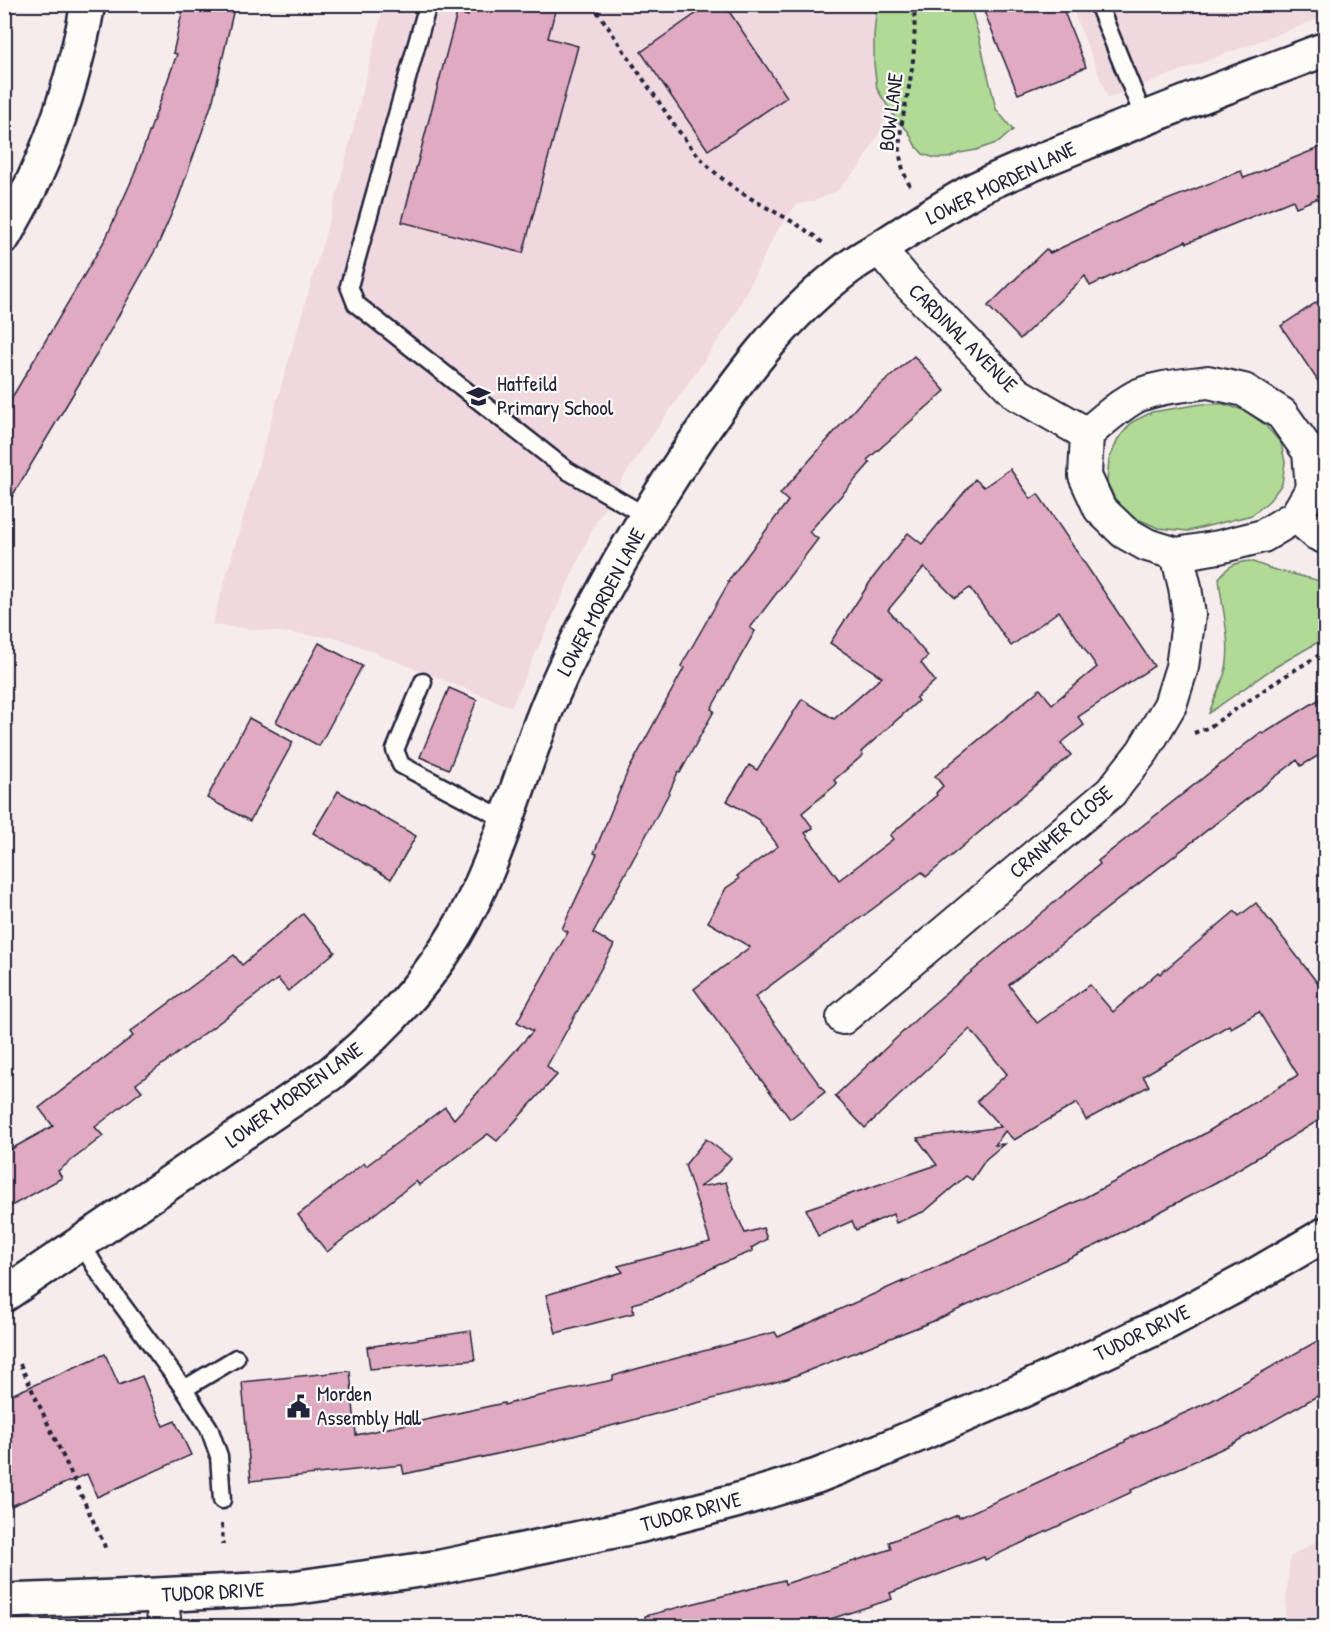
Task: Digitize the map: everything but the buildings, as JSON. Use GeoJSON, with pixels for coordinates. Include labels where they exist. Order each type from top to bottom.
{"type":"FeatureCollection","features":[{"type":"Feature","properties":{"kind":"street"},"geometry":{"type":"LineString","coordinates":[[4,237],[36,176],[56,127],[74,67],[88,4]]}},
{"type":"Feature","properties":{"kind":"street","name":"LOWER MORDEN LANE"},"geometry":{"type":"LineString","coordinates":[[4,1295],[330,1074],[390,1020],[421,985],[455,934],[475,895],[555,690],[586,623],[646,516],[718,409],[767,344],[809,299],[850,266],[927,216],[979,188],[1144,118],[1326,49]]}},
{"type":"Feature","properties":{"kind":"street","name":"CARDINAL AVENUE"},"geometry":{"type":"LineString","coordinates":[[879,248],[907,282],[1017,394],[1087,434]]}},
{"type":"Feature","properties":{"kind":"street"},"geometry":{"type":"LineString","coordinates":[[1208,382],[1244,390],[1282,414],[1309,452],[1312,489],[1296,516],[1263,536],[1177,554],[1147,545],[1124,532],[1100,509],[1085,476],[1087,434],[1113,411],[1137,396],[1168,387],[1208,382]]}},
{"type":"Feature","properties":{"kind":"street"},"geometry":{"type":"LineString","coordinates":[[1296,516],[1317,534],[1326,538]]}},
{"type":"Feature","properties":{"kind":"street","name":"CRANMER CLOSE"},"geometry":{"type":"LineString","coordinates":[[843,1018],[1111,792],[1143,751],[1170,705],[1182,667],[1189,615],[1177,554]]}},
{"type":"Feature","properties":{"kind":"street","name":"TUDOR DRIVE"},"geometry":{"type":"LineString","coordinates":[[4,1601],[163,1611],[292,1588],[441,1567],[638,1526],[735,1501],[817,1476],[1021,1391],[1166,1323],[1326,1234]]}},
{"type":"Feature","properties":{"kind":"lane"},"geometry":{"type":"LineString","coordinates":[[428,4],[349,286],[356,304],[568,471],[646,516]]}},
{"type":"Feature","properties":{"kind":"lane"},"geometry":{"type":"LineString","coordinates":[[1098,4],[1144,118]]}},
{"type":"Feature","properties":{"kind":"lane"},"geometry":{"type":"LineString","coordinates":[[423,682],[394,750],[401,765],[506,820]]}},
{"type":"Feature","properties":{"kind":"lane"},"geometry":{"type":"LineString","coordinates":[[81,1243],[209,1428],[219,1456],[222,1500]]}},
{"type":"Feature","properties":{"kind":"lane"},"geometry":{"type":"LineString","coordinates":[[184,1389],[236,1358]]}},
{"type":"Feature","properties":{"kind":"path"},"geometry":{"type":"LineString","coordinates":[[592,4],[676,128],[703,161],[723,180],[746,196],[787,217],[813,234],[850,266]]}},
{"type":"Feature","properties":{"kind":"path","name":"BOW LANE"},"geometry":{"type":"LineString","coordinates":[[914,4],[912,72],[899,142],[900,162],[905,177],[927,216]]}},
{"type":"Feature","properties":{"kind":"path"},"geometry":{"type":"LineString","coordinates":[[1143,751],[1208,728],[1326,651]]}},
{"type":"Feature","properties":{"kind":"path"},"geometry":{"type":"LineString","coordinates":[[20,1364],[106,1552]]}},
{"type":"Feature","properties":{"kind":"shaded area"},"geometry":{"type":"Polygon","coordinates":[[[1325,4],[1326,16],[1108,98],[1071,5],[1325,4]]]}},
{"type":"Feature","properties":{"kind":"shaded area","name":"Hatfeild Primary School"},"geometry":{"type":"Polygon","coordinates":[[[384,5],[894,5],[894,43],[887,116],[875,141],[860,166],[837,191],[817,200],[796,205],[775,234],[731,322],[628,470],[596,522],[511,707],[338,638],[212,625],[338,190],[384,5]]]}},
{"type":"Feature","properties":{"kind":"shaded area"},"geometry":{"type":"Polygon","coordinates":[[[1325,1536],[1325,1626],[1284,1626],[1290,1557],[1325,1536]]]}},
{"type":"Feature","properties":{"kind":"green space"},"geometry":{"type":"Polygon","coordinates":[[[877,5],[970,5],[996,109],[1013,130],[999,142],[948,158],[935,158],[923,154],[908,131],[897,121],[877,89],[874,35],[877,5]]]}},
{"type":"Feature","properties":{"kind":"green space"},"geometry":{"type":"Polygon","coordinates":[[[1202,404],[1223,404],[1246,411],[1265,425],[1281,443],[1285,462],[1282,484],[1269,501],[1252,515],[1188,531],[1158,528],[1129,515],[1115,499],[1107,482],[1109,460],[1118,439],[1132,422],[1152,412],[1202,404]]]}},
{"type":"Feature","properties":{"kind":"green space"},"geometry":{"type":"Polygon","coordinates":[[[1250,561],[1325,582],[1325,638],[1272,669],[1209,713],[1223,677],[1228,649],[1219,578],[1232,565],[1250,561]]]}},
{"type":"Feature","properties":{"kind":"place","name":"Hatfeild Primary School"},"geometry":{"type":"Point","coordinates":[479,396]}},
{"type":"Feature","properties":{"kind":"place","name":"Morden Assembly Hall"},"geometry":{"type":"Point","coordinates":[299,1406]}}]}
